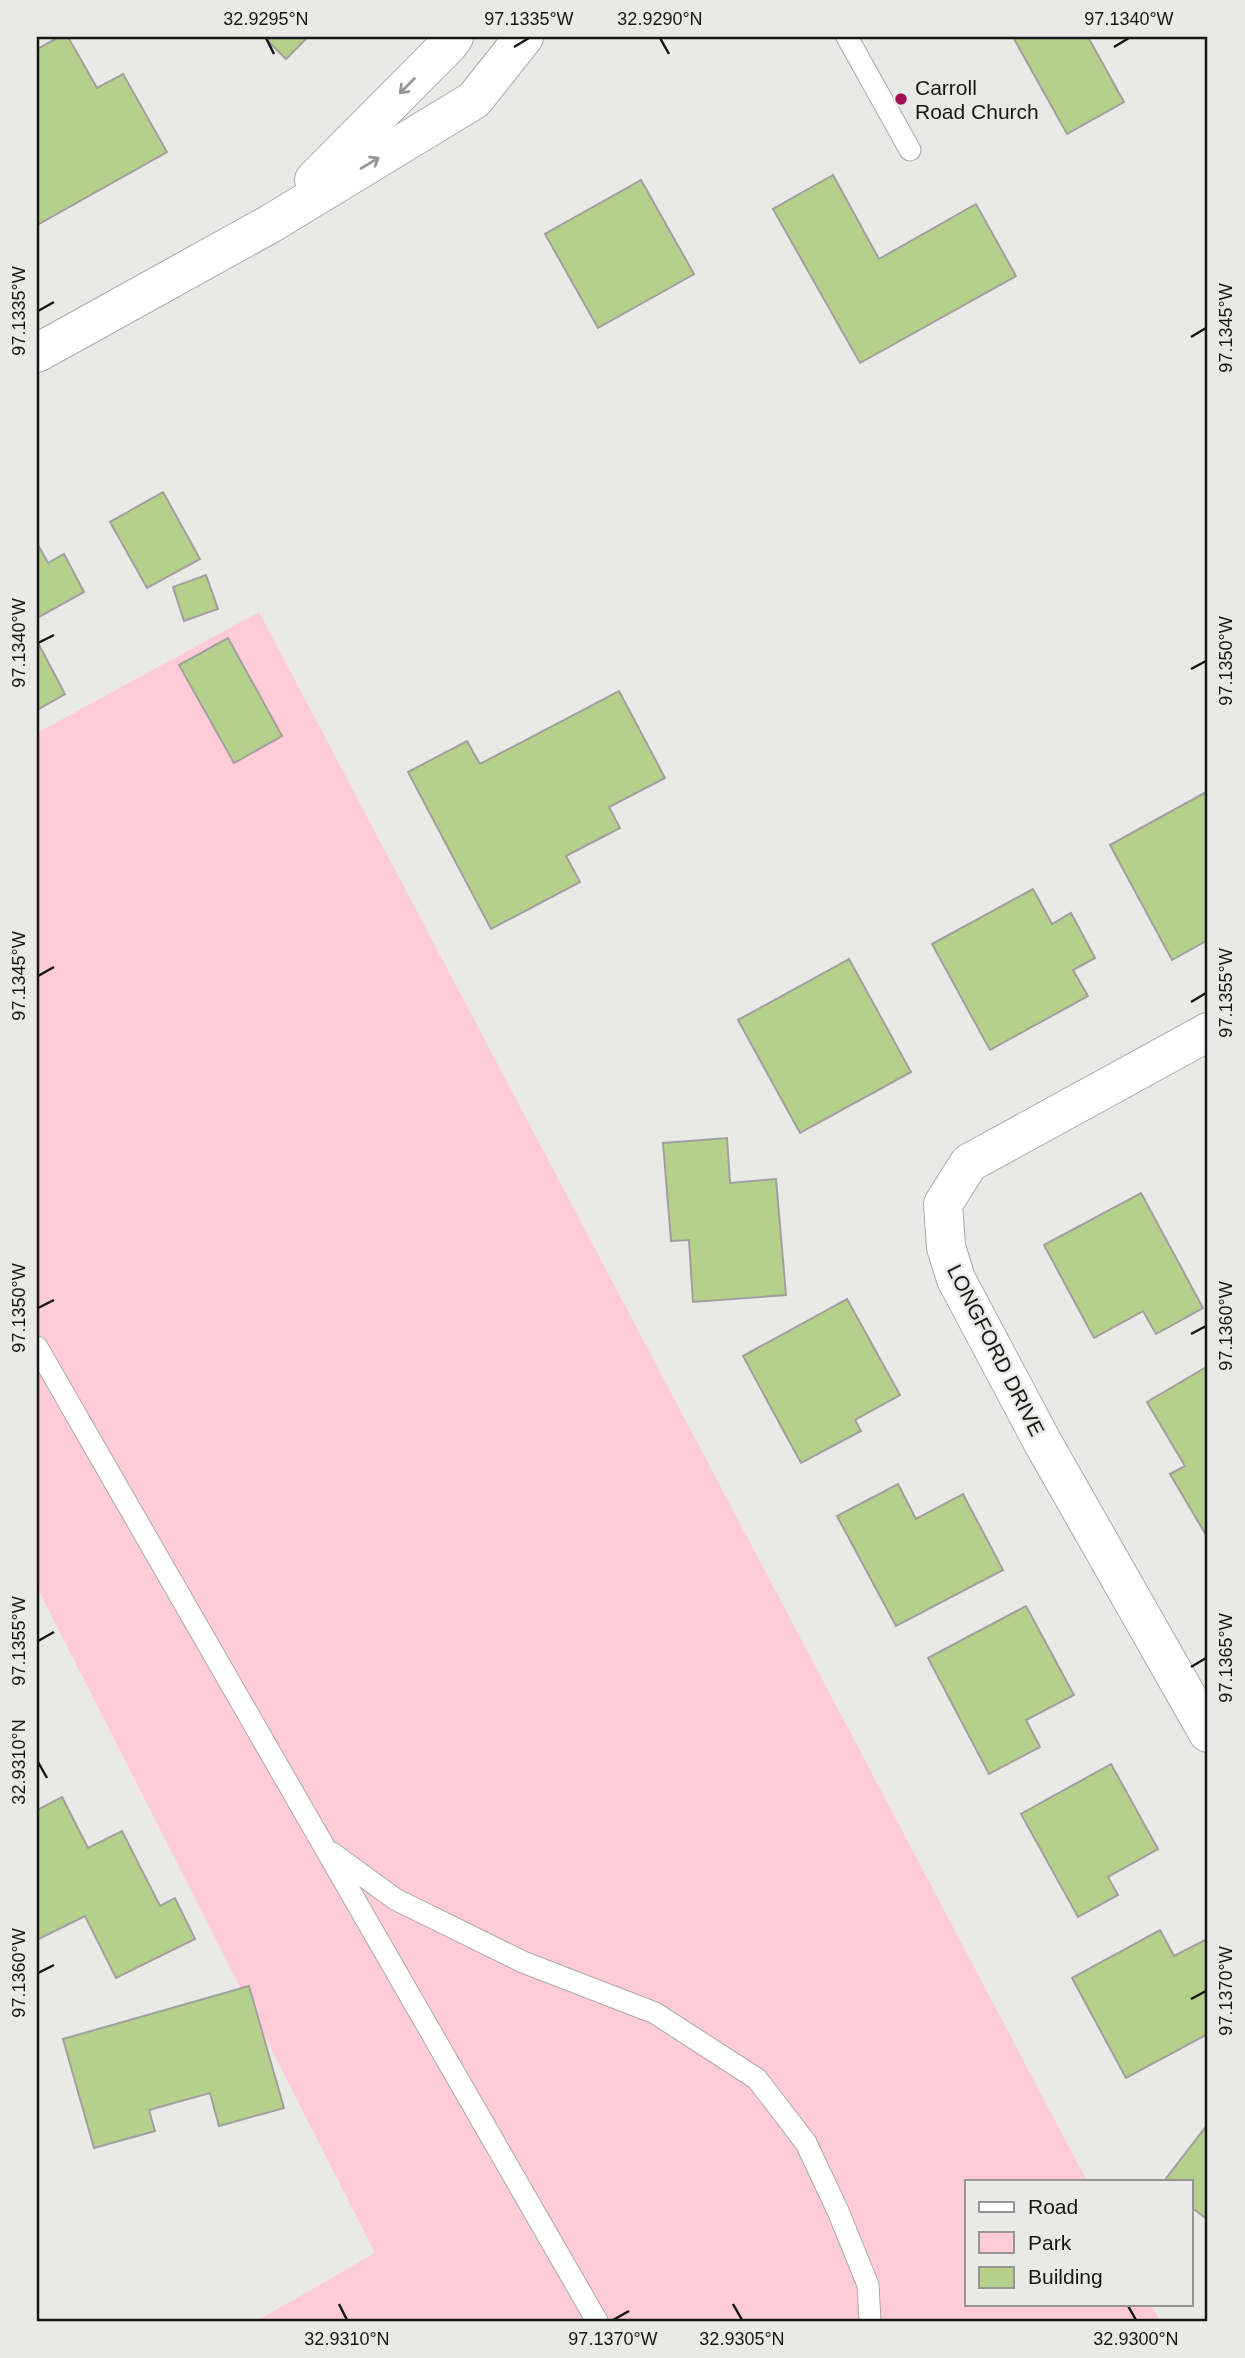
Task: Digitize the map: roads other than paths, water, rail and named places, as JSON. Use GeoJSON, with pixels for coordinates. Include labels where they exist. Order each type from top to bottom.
{"type":"FeatureCollection","features":[{"type":"Feature","properties":{"kind":"street"},"geometry":{"type":"LineString","coordinates":[[270,224],[454,37]]}},
{"type":"Feature","properties":{"kind":"street"},"geometry":{"type":"LineString","coordinates":[[37,353],[270,224],[474,100],[524,37]]}},
{"type":"Feature","properties":{"kind":"street","name":"LONGFORD DRIVE"},"geometry":{"type":"LineString","coordinates":[[1208,1032],[969,1163],[943,1205],[946,1247],[956,1279],[1043,1443],[1208,1733]]}},
{"type":"Feature","properties":{"kind":"lane"},"geometry":{"type":"LineString","coordinates":[[847,37],[910,150]]}},
{"type":"Feature","properties":{"kind":"lane"},"geometry":{"type":"LineString","coordinates":[[37,1347],[597,2321]]}},
{"type":"Feature","properties":{"kind":"lane"},"geometry":{"type":"LineString","coordinates":[[328,1850],[395,1899],[523,1962],[655,2013],[757,2079],[806,2143],[838,2211],[868,2285],[870,2321]]}},
{"type":"Feature","properties":{"kind":"place","name":"Carroll Road Church"},"geometry":{"type":"Point","coordinates":[901,99]}}]}
